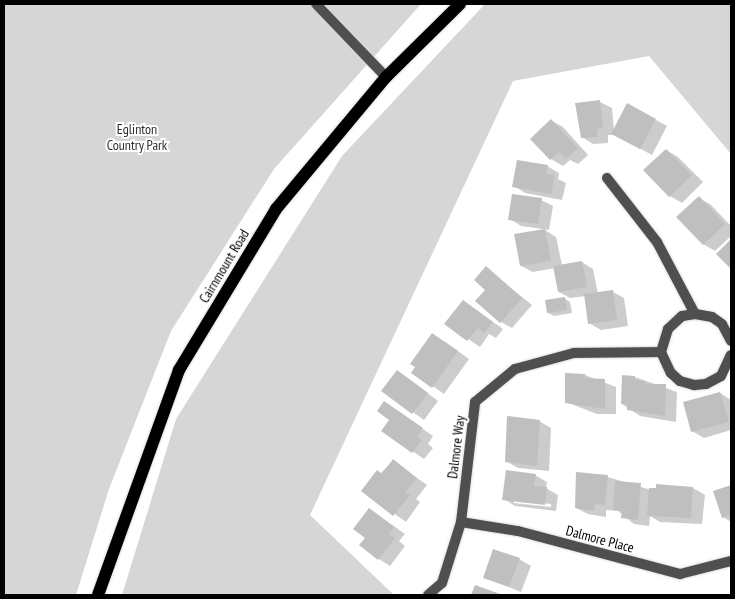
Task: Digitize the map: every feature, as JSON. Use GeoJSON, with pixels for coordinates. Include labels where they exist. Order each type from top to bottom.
{"type":"FeatureCollection","features":[{"type":"Feature","properties":{"kind":"main road","name":"Cairnmount Road"},"geometry":{"type":"LineString","coordinates":[[98,595],[179,370],[276,209],[386,77],[460,4]]}},
{"type":"Feature","properties":{"kind":"street"},"geometry":{"type":"LineString","coordinates":[[316,4],[386,77]]}},
{"type":"Feature","properties":{"kind":"street"},"geometry":{"type":"LineString","coordinates":[[607,178],[657,242],[694,314]]}},
{"type":"Feature","properties":{"kind":"street"},"geometry":{"type":"LineString","coordinates":[[731,342],[722,324],[712,317],[694,314],[682,316],[668,329],[661,352],[670,373],[680,381],[694,385],[706,384],[721,376],[731,355]]}},
{"type":"Feature","properties":{"kind":"street","name":"Dalmore Way"},"geometry":{"type":"LineString","coordinates":[[428,595],[442,583],[461,522],[475,402],[515,369],[574,353],[661,352]]}},
{"type":"Feature","properties":{"kind":"street","name":"Dalmore Place"},"geometry":{"type":"LineString","coordinates":[[461,522],[518,531],[680,574],[731,561]]}},
{"type":"Feature","properties":{"kind":"green space","name":"Eglinton Country Park"},"geometry":{"type":"Polygon","coordinates":[[[4,4],[421,4],[274,169],[171,331],[109,489],[76,595],[4,595],[4,4]]]}},
{"type":"Feature","properties":{"kind":"green space"},"geometry":{"type":"Polygon","coordinates":[[[485,4],[731,4],[731,154],[649,56],[513,81],[310,515],[394,595],[122,595],[176,419],[342,156],[485,4]]]}},
{"type":"Feature","properties":{"kind":"building"},"geometry":{"type":"Polygon","coordinates":[[[600,100],[603,128],[597,129],[597,137],[581,138],[575,103],[600,100]]]}},
{"type":"Feature","properties":{"kind":"building"},"geometry":{"type":"Polygon","coordinates":[[[627,103],[656,119],[640,149],[611,134],[627,103]]]}},
{"type":"Feature","properties":{"kind":"building"},"geometry":{"type":"Polygon","coordinates":[[[551,119],[578,148],[566,159],[559,152],[550,160],[530,139],[551,119]]]}},
{"type":"Feature","properties":{"kind":"building"},"geometry":{"type":"Polygon","coordinates":[[[666,149],[692,175],[669,197],[643,170],[666,149]]]}},
{"type":"Feature","properties":{"kind":"building"},"geometry":{"type":"Polygon","coordinates":[[[517,160],[548,165],[546,174],[555,175],[551,194],[512,187],[517,160]]]}},
{"type":"Feature","properties":{"kind":"building"},"geometry":{"type":"Polygon","coordinates":[[[512,194],[542,198],[538,224],[508,220],[512,194]]]}},
{"type":"Feature","properties":{"kind":"building"},"geometry":{"type":"Polygon","coordinates":[[[699,196],[725,224],[703,245],[676,217],[699,196]]]}},
{"type":"Feature","properties":{"kind":"building"},"geometry":{"type":"Polygon","coordinates":[[[545,229],[551,261],[520,266],[514,234],[545,229]]]}},
{"type":"Feature","properties":{"kind":"building"},"geometry":{"type":"Polygon","coordinates":[[[731,239],[731,269],[716,254],[731,239]]]}},
{"type":"Feature","properties":{"kind":"building"},"geometry":{"type":"Polygon","coordinates":[[[582,261],[587,287],[558,292],[553,266],[582,261]]]}},
{"type":"Feature","properties":{"kind":"building"},"geometry":{"type":"Polygon","coordinates":[[[486,266],[522,298],[500,323],[475,301],[485,290],[474,280],[486,266]]]}},
{"type":"Feature","properties":{"kind":"building"},"geometry":{"type":"Polygon","coordinates":[[[613,290],[617,320],[588,324],[584,294],[613,290]]]}},
{"type":"Feature","properties":{"kind":"building"},"geometry":{"type":"Polygon","coordinates":[[[565,297],[567,310],[547,313],[545,300],[565,297]]]}},
{"type":"Feature","properties":{"kind":"building"},"geometry":{"type":"Polygon","coordinates":[[[463,300],[493,322],[484,333],[478,328],[467,341],[444,324],[463,300]]]}},
{"type":"Feature","properties":{"kind":"building"},"geometry":{"type":"Polygon","coordinates":[[[432,333],[458,351],[432,388],[411,373],[415,367],[410,364],[432,333]]]}},
{"type":"Feature","properties":{"kind":"building"},"geometry":{"type":"Polygon","coordinates":[[[397,370],[428,393],[412,414],[381,391],[397,370]]]}},
{"type":"Feature","properties":{"kind":"building"},"geometry":{"type":"Polygon","coordinates":[[[565,373],[585,374],[585,378],[605,379],[605,409],[565,403],[565,373]]]}},
{"type":"Feature","properties":{"kind":"building"},"geometry":{"type":"Polygon","coordinates":[[[622,375],[635,376],[635,380],[645,381],[645,384],[666,384],[665,416],[627,410],[627,404],[621,404],[622,375]]]}},
{"type":"Feature","properties":{"kind":"building"},"geometry":{"type":"Polygon","coordinates":[[[720,392],[729,422],[691,432],[683,402],[720,392]]]}},
{"type":"Feature","properties":{"kind":"building"},"geometry":{"type":"Polygon","coordinates":[[[384,401],[423,428],[417,437],[422,440],[412,453],[381,431],[389,420],[377,411],[384,401]]]}},
{"type":"Feature","properties":{"kind":"building"},"geometry":{"type":"Polygon","coordinates":[[[507,416],[540,420],[537,466],[505,462],[507,416]]]}},
{"type":"Feature","properties":{"kind":"building"},"geometry":{"type":"Polygon","coordinates":[[[393,459],[417,478],[405,492],[410,495],[393,516],[361,491],[377,470],[382,474],[393,459]]]}},
{"type":"Feature","properties":{"kind":"building"},"geometry":{"type":"Polygon","coordinates":[[[506,470],[536,474],[534,486],[547,487],[545,505],[502,500],[506,470]]]}},
{"type":"Feature","properties":{"kind":"building"},"geometry":{"type":"Polygon","coordinates":[[[576,472],[608,475],[605,505],[595,504],[594,511],[575,508],[576,472]]]}},
{"type":"Feature","properties":{"kind":"building"},"geometry":{"type":"Polygon","coordinates":[[[615,481],[641,483],[638,520],[621,518],[622,511],[613,510],[615,481]]]}},
{"type":"Feature","properties":{"kind":"building"},"geometry":{"type":"Polygon","coordinates":[[[656,484],[693,487],[691,518],[647,516],[649,488],[656,488],[656,484]]]}},
{"type":"Feature","properties":{"kind":"building"},"geometry":{"type":"Polygon","coordinates":[[[731,485],[731,515],[722,518],[713,491],[731,485]]]}},
{"type":"Feature","properties":{"kind":"building"},"geometry":{"type":"Polygon","coordinates":[[[369,508],[394,527],[389,534],[395,538],[378,560],[359,545],[365,538],[353,529],[369,508]]]}},
{"type":"Feature","properties":{"kind":"building"},"geometry":{"type":"Polygon","coordinates":[[[493,549],[520,558],[509,587],[483,578],[493,549]]]}},
{"type":"Feature","properties":{"kind":"building"},"geometry":{"type":"Polygon","coordinates":[[[475,585],[503,595],[471,595],[475,585]]]}}]}
